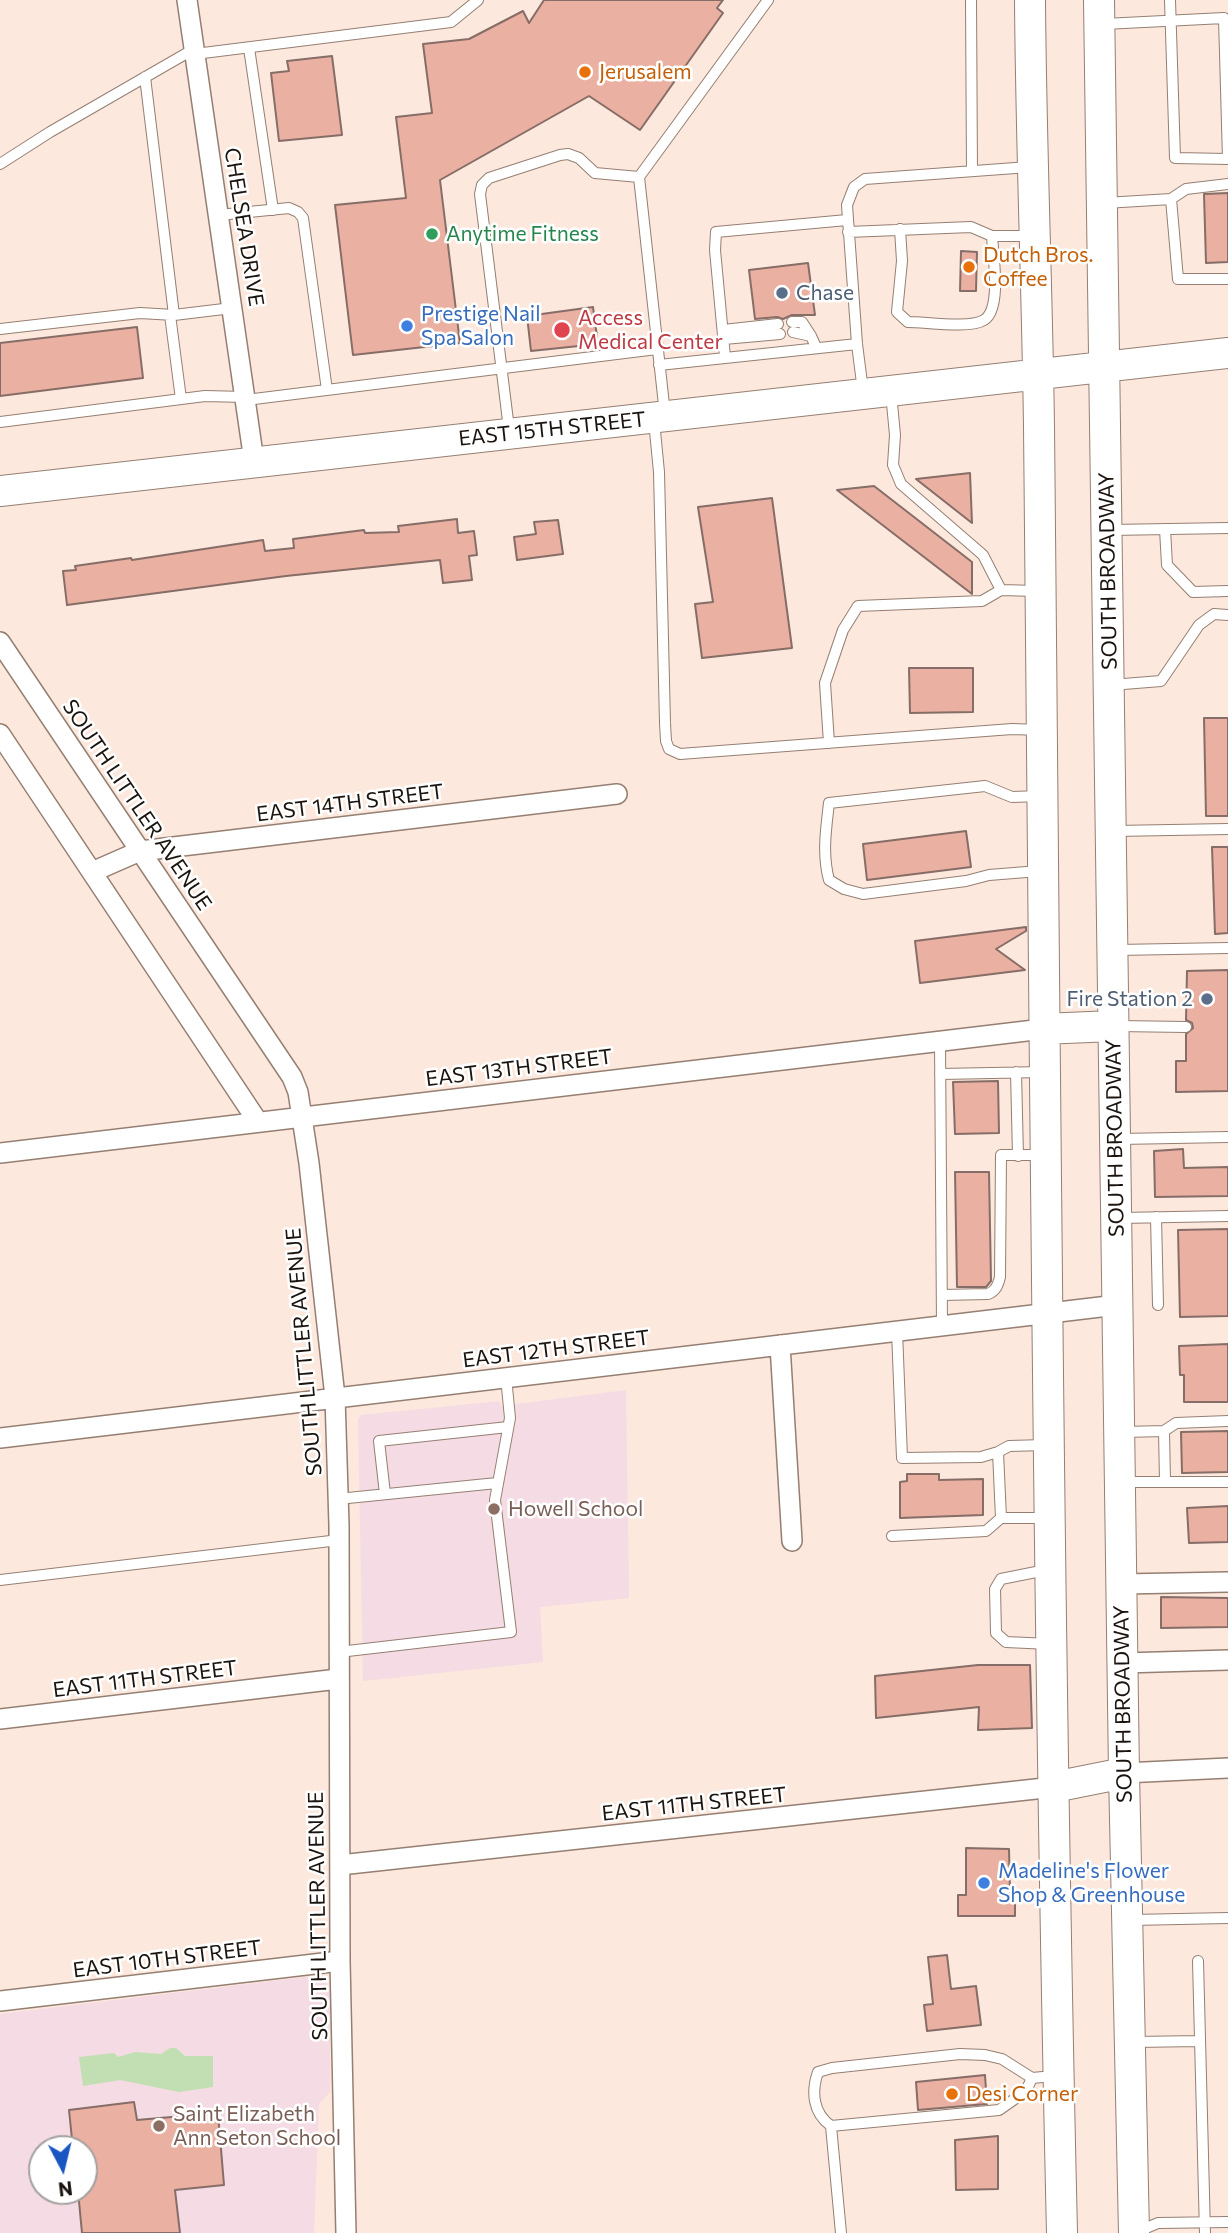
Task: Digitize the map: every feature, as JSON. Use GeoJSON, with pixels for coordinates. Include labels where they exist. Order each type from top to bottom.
{"type":"FeatureCollection","features":[{"type":"Feature","properties":{"kind":"main road"},"geometry":{"type":"LineString","coordinates":[[1030,0],[1038,376],[1043,1029],[1030,1072],[1032,1155],[1046,1314],[1052,1644],[1054,1787],[1045,2077],[1062,2233]]}},
{"type":"Feature","properties":{"kind":"main road","name":"SOUTH BROADWAY"},"geometry":{"type":"LineString","coordinates":[[1100,12],[1124,1773],[1134,2233]]}},
{"type":"Feature","properties":{"kind":"main road","name":"EAST 15TH STREET"},"geometry":{"type":"LineString","coordinates":[[0,491],[1228,353]]}},
{"type":"Feature","properties":{"kind":"main road"},"geometry":{"type":"LineString","coordinates":[[1043,1029],[1113,1026]]}},
{"type":"Feature","properties":{"kind":"main road"},"geometry":{"type":"LineString","coordinates":[[1054,1787],[1124,1773]]}},
{"type":"Feature","properties":{"kind":"street","name":"CHELSEA DRIVE"},"geometry":{"type":"LineString","coordinates":[[187,0],[254,461]]}},
{"type":"Feature","properties":{"kind":"street","name":"SOUTH LITTLER AVENUE"},"geometry":{"type":"LineString","coordinates":[[0,642],[292,1077],[298,1092],[309,1163],[335,1397],[339,1540],[340,1961],[346,2233]]}},
{"type":"Feature","properties":{"kind":"street"},"geometry":{"type":"LineString","coordinates":[[0,734],[258,1122]]}},
{"type":"Feature","properties":{"kind":"street","name":"EAST 14TH STREET"},"geometry":{"type":"LineString","coordinates":[[92,872],[140,851],[617,794]]}},
{"type":"Feature","properties":{"kind":"street","name":"EAST 13TH STREET"},"geometry":{"type":"LineString","coordinates":[[0,1153],[1043,1029]]}},
{"type":"Feature","properties":{"kind":"street","name":"EAST 12TH STREET"},"geometry":{"type":"LineString","coordinates":[[0,1438],[1117,1305]]}},
{"type":"Feature","properties":{"kind":"street"},"geometry":{"type":"LineString","coordinates":[[780,1345],[792,1541]]}},
{"type":"Feature","properties":{"kind":"street"},"geometry":{"type":"LineString","coordinates":[[1122,1584],[1228,1582]]}},
{"type":"Feature","properties":{"kind":"street"},"geometry":{"type":"LineString","coordinates":[[1123,1663],[1228,1660]]}},
{"type":"Feature","properties":{"kind":"street","name":"EAST 11TH STREET"},"geometry":{"type":"LineString","coordinates":[[0,1719],[338,1679]]}},
{"type":"Feature","properties":{"kind":"street"},"geometry":{"type":"LineString","coordinates":[[1124,1773],[1228,1768]]}},
{"type":"Feature","properties":{"kind":"street","name":"EAST 11TH STREET"},"geometry":{"type":"LineString","coordinates":[[340,1865],[1054,1787]]}},
{"type":"Feature","properties":{"kind":"street","name":"EAST 10TH STREET"},"geometry":{"type":"LineString","coordinates":[[0,2001],[340,1961]]}},
{"type":"Feature","properties":{"kind":"lane"},"geometry":{"type":"LineString","coordinates":[[0,164],[50,132],[194,51],[249,48],[451,22],[478,0]]}},
{"type":"Feature","properties":{"kind":"lane"},"geometry":{"type":"LineString","coordinates":[[768,0],[639,177],[659,365],[666,741],[669,749],[680,754],[1012,729],[1041,730]]}},
{"type":"Feature","properties":{"kind":"lane"},"geometry":{"type":"LineString","coordinates":[[971,0],[972,171]]}},
{"type":"Feature","properties":{"kind":"lane"},"geometry":{"type":"LineString","coordinates":[[1100,12],[1171,22],[1224,18],[1228,159],[1175,158],[1171,22],[1170,0]]}},
{"type":"Feature","properties":{"kind":"lane"},"geometry":{"type":"LineString","coordinates":[[249,48],[273,210]]}},
{"type":"Feature","properties":{"kind":"lane"},"geometry":{"type":"LineString","coordinates":[[145,77],[181,399]]}},
{"type":"Feature","properties":{"kind":"lane"},"geometry":{"type":"LineString","coordinates":[[510,433],[480,194],[484,182],[489,178],[568,154],[579,158],[595,173],[639,177]]}},
{"type":"Feature","properties":{"kind":"lane"},"geometry":{"type":"LineString","coordinates":[[1001,590],[983,555],[901,484],[893,465],[895,435],[857,344],[847,205],[854,187],[865,179],[1033,166]]}},
{"type":"Feature","properties":{"kind":"lane"},"geometry":{"type":"LineString","coordinates":[[1102,204],[1171,200],[1186,190],[1228,184]]}},
{"type":"Feature","properties":{"kind":"lane"},"geometry":{"type":"LineString","coordinates":[[1171,200],[1178,279],[1228,279]]}},
{"type":"Feature","properties":{"kind":"lane"},"geometry":{"type":"LineString","coordinates":[[219,215],[289,208],[303,218],[307,229],[327,390]]}},
{"type":"Feature","properties":{"kind":"lane"},"geometry":{"type":"LineString","coordinates":[[726,357],[715,250],[716,232],[848,220]]}},
{"type":"Feature","properties":{"kind":"lane"},"geometry":{"type":"LineString","coordinates":[[848,232],[971,227],[992,236],[1034,236]]}},
{"type":"Feature","properties":{"kind":"lane"},"geometry":{"type":"LineString","coordinates":[[900,229],[902,261],[897,312],[908,322],[970,324],[985,320],[993,308],[995,278],[992,236]]}},
{"type":"Feature","properties":{"kind":"lane"},"geometry":{"type":"LineString","coordinates":[[0,329],[141,313],[172,315],[233,308]]}},
{"type":"Feature","properties":{"kind":"lane"},"geometry":{"type":"LineString","coordinates":[[793,327],[811,336],[816,347]]}},
{"type":"Feature","properties":{"kind":"lane"},"geometry":{"type":"LineString","coordinates":[[723,335],[779,329]]}},
{"type":"Feature","properties":{"kind":"lane"},"geometry":{"type":"LineString","coordinates":[[659,365],[857,344]]}},
{"type":"Feature","properties":{"kind":"lane"},"geometry":{"type":"LineString","coordinates":[[0,422],[205,396],[246,398],[327,390],[657,349]]}},
{"type":"Feature","properties":{"kind":"lane"},"geometry":{"type":"LineString","coordinates":[[1107,530],[1228,528]]}},
{"type":"Feature","properties":{"kind":"lane"},"geometry":{"type":"LineString","coordinates":[[1165,529],[1167,565],[1193,592],[1228,591]]}},
{"type":"Feature","properties":{"kind":"lane"},"geometry":{"type":"LineString","coordinates":[[829,743],[825,683],[843,630],[858,606],[982,601],[1001,590],[1040,591]]}},
{"type":"Feature","properties":{"kind":"lane"},"geometry":{"type":"LineString","coordinates":[[1109,685],[1161,681],[1199,625],[1214,614],[1228,614]]}},
{"type":"Feature","properties":{"kind":"lane"},"geometry":{"type":"LineString","coordinates":[[1041,796],[1012,797],[985,786],[829,803],[825,864],[830,880],[844,889],[863,894],[966,881],[989,875],[1042,871]]}},
{"type":"Feature","properties":{"kind":"lane"},"geometry":{"type":"LineString","coordinates":[[1111,831],[1228,829]]}},
{"type":"Feature","properties":{"kind":"lane"},"geometry":{"type":"LineString","coordinates":[[1113,950],[1228,948]]}},
{"type":"Feature","properties":{"kind":"lane"},"geometry":{"type":"LineString","coordinates":[[1113,1026],[1186,1027]]}},
{"type":"Feature","properties":{"kind":"lane"},"geometry":{"type":"LineString","coordinates":[[940,1041],[943,1326]]}},
{"type":"Feature","properties":{"kind":"lane"},"geometry":{"type":"LineString","coordinates":[[940,1074],[1030,1072]]}},
{"type":"Feature","properties":{"kind":"lane"},"geometry":{"type":"LineString","coordinates":[[1115,1139],[1228,1137]]}},
{"type":"Feature","properties":{"kind":"lane"},"geometry":{"type":"LineString","coordinates":[[942,1295],[988,1294],[998,1287],[1001,1155],[1032,1155]]}},
{"type":"Feature","properties":{"kind":"lane"},"geometry":{"type":"LineString","coordinates":[[1116,1218],[1228,1216]]}},
{"type":"Feature","properties":{"kind":"lane"},"geometry":{"type":"LineString","coordinates":[[1156,1217],[1158,1305]]}},
{"type":"Feature","properties":{"kind":"lane"},"geometry":{"type":"LineString","coordinates":[[897,1331],[902,1458],[981,1457],[1009,1446],[1048,1444]]}},
{"type":"Feature","properties":{"kind":"lane"},"geometry":{"type":"LineString","coordinates":[[338,1652],[511,1632],[495,1500],[510,1419],[506,1377]]}},
{"type":"Feature","properties":{"kind":"lane"},"geometry":{"type":"LineString","coordinates":[[1120,1432],[1164,1431],[1176,1423],[1228,1421]]}},
{"type":"Feature","properties":{"kind":"lane"},"geometry":{"type":"LineString","coordinates":[[385,1494],[379,1441],[508,1427]]}},
{"type":"Feature","properties":{"kind":"lane"},"geometry":{"type":"LineString","coordinates":[[1164,1431],[1165,1482]]}},
{"type":"Feature","properties":{"kind":"lane"},"geometry":{"type":"LineString","coordinates":[[998,1452],[1001,1518]]}},
{"type":"Feature","properties":{"kind":"lane"},"geometry":{"type":"LineString","coordinates":[[1121,1482],[1228,1482]]}},
{"type":"Feature","properties":{"kind":"lane"},"geometry":{"type":"LineString","coordinates":[[338,1499],[497,1483]]}},
{"type":"Feature","properties":{"kind":"lane"},"geometry":{"type":"LineString","coordinates":[[892,1536],[986,1531],[1001,1518],[1050,1518]]}},
{"type":"Feature","properties":{"kind":"lane"},"geometry":{"type":"LineString","coordinates":[[0,1580],[339,1540]]}},
{"type":"Feature","properties":{"kind":"lane"},"geometry":{"type":"LineString","coordinates":[[1050,1569],[1001,1579],[995,1589],[996,1633],[1006,1642],[1052,1644]]}},
{"type":"Feature","properties":{"kind":"lane"},"geometry":{"type":"LineString","coordinates":[[1127,1920],[1228,1919]]}},
{"type":"Feature","properties":{"kind":"lane"},"geometry":{"type":"LineString","coordinates":[[1198,1961],[1205,2233]]}},
{"type":"Feature","properties":{"kind":"lane"},"geometry":{"type":"LineString","coordinates":[[1130,2042],[1200,2041]]}},
{"type":"Feature","properties":{"kind":"lane"},"geometry":{"type":"LineString","coordinates":[[960,2054],[1002,2059],[1045,2077],[999,2110],[831,2126],[821,2119],[813,2086],[818,2073],[832,2068],[960,2054]]}},
{"type":"Feature","properties":{"kind":"lane"},"geometry":{"type":"LineString","coordinates":[[831,2126],[841,2233]]}},
{"type":"Feature","properties":{"kind":"lane"},"geometry":{"type":"LineString","coordinates":[[1134,2233],[1158,2223],[1228,2222]]}},
{"type":"Feature","properties":{"kind":"shaded area","name":"Howell School"},"geometry":{"type":"Polygon","coordinates":[[[626,1390],[629,1598],[540,1607],[543,1662],[363,1681],[358,1419],[361,1415],[500,1401],[501,1406],[626,1390]]]}},
{"type":"Feature","properties":{"kind":"shaded area","name":"Saint Elizabeth Ann Seton School"},"geometry":{"type":"Polygon","coordinates":[[[313,1976],[324,1979],[330,1991],[330,2092],[319,2104],[314,2233],[0,2233],[0,2014],[313,1976]]]}},
{"type":"Feature","properties":{"kind":"green space"},"geometry":{"type":"Polygon","coordinates":[[[170,2048],[176,2048],[185,2056],[213,2056],[213,2087],[179,2092],[120,2080],[83,2086],[79,2057],[114,2053],[118,2057],[135,2052],[161,2054],[170,2048]]]}},
{"type":"Feature","properties":{"kind":"building"},"geometry":{"type":"Polygon","coordinates":[[[544,0],[723,0],[717,8],[723,13],[640,130],[589,96],[440,180],[460,343],[353,355],[335,205],[406,198],[396,117],[432,113],[423,44],[469,39],[523,11],[529,23],[544,0]]]}},
{"type":"Feature","properties":{"kind":"building"},"geometry":{"type":"Polygon","coordinates":[[[332,56],[342,135],[279,141],[271,73],[289,71],[287,61],[332,56]]]}},
{"type":"Feature","properties":{"kind":"building"},"geometry":{"type":"Polygon","coordinates":[[[1228,193],[1228,262],[1206,263],[1204,194],[1228,193]]]}},
{"type":"Feature","properties":{"kind":"building","name":"Dutch Bros. Coffee"},"geometry":{"type":"Polygon","coordinates":[[[961,251],[977,252],[976,291],[960,291],[961,251]]]}},
{"type":"Feature","properties":{"kind":"building","name":"Chase"},"geometry":{"type":"Polygon","coordinates":[[[808,263],[815,315],[755,319],[749,270],[808,263]]]}},
{"type":"Feature","properties":{"kind":"building","name":"Access Medical Center"},"geometry":{"type":"Polygon","coordinates":[[[593,307],[598,344],[531,351],[527,316],[593,307]]]}},
{"type":"Feature","properties":{"kind":"building"},"geometry":{"type":"Polygon","coordinates":[[[137,327],[143,378],[0,396],[0,343],[137,327]]]}},
{"type":"Feature","properties":{"kind":"building"},"geometry":{"type":"Polygon","coordinates":[[[970,473],[972,523],[916,479],[970,473]]]}},
{"type":"Feature","properties":{"kind":"building"},"geometry":{"type":"Polygon","coordinates":[[[874,486],[972,562],[972,594],[837,490],[874,486]]]}},
{"type":"Feature","properties":{"kind":"building"},"geometry":{"type":"Polygon","coordinates":[[[772,498],[792,648],[702,658],[695,604],[713,602],[698,507],[772,498]]]}},
{"type":"Feature","properties":{"kind":"building"},"geometry":{"type":"Polygon","coordinates":[[[457,519],[458,533],[474,531],[477,555],[469,556],[472,580],[443,583],[440,560],[286,576],[67,605],[63,571],[76,570],[75,566],[263,540],[265,551],[294,548],[293,539],[364,530],[365,533],[399,532],[398,526],[457,519]]]}},
{"type":"Feature","properties":{"kind":"building"},"geometry":{"type":"Polygon","coordinates":[[[558,520],[563,554],[517,560],[514,537],[536,534],[534,522],[558,520]]]}},
{"type":"Feature","properties":{"kind":"building"},"geometry":{"type":"Polygon","coordinates":[[[909,668],[973,668],[973,712],[910,713],[909,668]]]}},
{"type":"Feature","properties":{"kind":"building"},"geometry":{"type":"Polygon","coordinates":[[[1204,718],[1228,718],[1228,816],[1206,816],[1204,718]]]}},
{"type":"Feature","properties":{"kind":"building"},"geometry":{"type":"Polygon","coordinates":[[[966,831],[971,867],[867,880],[863,844],[966,831]]]}},
{"type":"Feature","properties":{"kind":"building"},"geometry":{"type":"Polygon","coordinates":[[[1212,847],[1228,847],[1228,933],[1215,934],[1212,847]]]}},
{"type":"Feature","properties":{"kind":"building"},"geometry":{"type":"Polygon","coordinates":[[[1026,927],[1026,931],[996,949],[1025,970],[920,983],[915,941],[1026,927]]]}},
{"type":"Feature","properties":{"kind":"building"},"geometry":{"type":"Polygon","coordinates":[[[1228,970],[1228,1091],[1176,1092],[1176,1061],[1186,1061],[1186,1034],[1193,1028],[1192,1023],[1186,1020],[1187,971],[1228,970]]]}},
{"type":"Feature","properties":{"kind":"building"},"geometry":{"type":"Polygon","coordinates":[[[998,1081],[999,1133],[955,1134],[953,1082],[998,1081]]]}},
{"type":"Feature","properties":{"kind":"building"},"geometry":{"type":"Polygon","coordinates":[[[1183,1149],[1184,1168],[1228,1167],[1228,1196],[1155,1197],[1154,1151],[1183,1149]]]}},
{"type":"Feature","properties":{"kind":"building"},"geometry":{"type":"Polygon","coordinates":[[[955,1172],[989,1172],[991,1281],[986,1287],[957,1287],[955,1172]]]}},
{"type":"Feature","properties":{"kind":"building"},"geometry":{"type":"Polygon","coordinates":[[[1228,1229],[1228,1316],[1180,1317],[1178,1230],[1228,1229]]]}},
{"type":"Feature","properties":{"kind":"building"},"geometry":{"type":"Polygon","coordinates":[[[1228,1344],[1228,1402],[1184,1402],[1184,1375],[1180,1375],[1179,1346],[1228,1344]]]}},
{"type":"Feature","properties":{"kind":"building"},"geometry":{"type":"Polygon","coordinates":[[[1228,1431],[1228,1472],[1182,1473],[1181,1432],[1228,1431]]]}},
{"type":"Feature","properties":{"kind":"building"},"geometry":{"type":"Polygon","coordinates":[[[907,1474],[939,1474],[939,1480],[983,1479],[983,1515],[900,1518],[900,1482],[907,1481],[907,1474]]]}},
{"type":"Feature","properties":{"kind":"building"},"geometry":{"type":"Polygon","coordinates":[[[1228,1506],[1228,1542],[1189,1543],[1187,1508],[1228,1506]]]}},
{"type":"Feature","properties":{"kind":"building"},"geometry":{"type":"Polygon","coordinates":[[[1161,1597],[1228,1598],[1228,1627],[1161,1628],[1161,1597]]]}},
{"type":"Feature","properties":{"kind":"building"},"geometry":{"type":"Polygon","coordinates":[[[978,1665],[1030,1665],[1032,1728],[978,1730],[979,1707],[876,1718],[875,1676],[978,1665]]]}},
{"type":"Feature","properties":{"kind":"building"},"geometry":{"type":"Polygon","coordinates":[[[966,1848],[1009,1849],[1010,1893],[1015,1893],[1015,1916],[958,1916],[958,1895],[966,1895],[966,1848]]]}},
{"type":"Feature","properties":{"kind":"building"},"geometry":{"type":"Polygon","coordinates":[[[947,1955],[951,1989],[976,1986],[981,2025],[927,2031],[924,2005],[933,2004],[928,1957],[947,1955]]]}},
{"type":"Feature","properties":{"kind":"building"},"geometry":{"type":"Polygon","coordinates":[[[985,2075],[987,2104],[918,2110],[916,2082],[985,2075]]]}},
{"type":"Feature","properties":{"kind":"building","name":"Saint Elizabeth Ann Seton School"},"geometry":{"type":"Polygon","coordinates":[[[134,2102],[137,2120],[218,2113],[224,2185],[175,2190],[180,2233],[82,2233],[79,2205],[98,2205],[98,2135],[72,2135],[69,2110],[134,2102]]]}},
{"type":"Feature","properties":{"kind":"building"},"geometry":{"type":"Polygon","coordinates":[[[998,2136],[998,2189],[956,2190],[955,2140],[998,2136]]]}},
{"type":"Feature","properties":{"kind":"place","name":"Jerusalem"},"geometry":{"type":"Point","coordinates":[585,72]}},
{"type":"Feature","properties":{"kind":"place","name":"Anytime Fitness"},"geometry":{"type":"Point","coordinates":[432,234]}},
{"type":"Feature","properties":{"kind":"place","name":"Dutch Bros. Coffee"},"geometry":{"type":"Point","coordinates":[969,267]}},
{"type":"Feature","properties":{"kind":"place","name":"Chase"},"geometry":{"type":"Point","coordinates":[782,293]}},
{"type":"Feature","properties":{"kind":"place","name":"Prestige Nail Spa Salon"},"geometry":{"type":"Point","coordinates":[407,326]}},
{"type":"Feature","properties":{"kind":"place","name":"Access Medical Center"},"geometry":{"type":"Point","coordinates":[562,330]}},
{"type":"Feature","properties":{"kind":"place","name":"Fire Station 2"},"geometry":{"type":"Point","coordinates":[1207,999]}},
{"type":"Feature","properties":{"kind":"place","name":"Howell School"},"geometry":{"type":"Point","coordinates":[494,1509]}},
{"type":"Feature","properties":{"kind":"place","name":"Madeline's Flower Shop & Greenhouse"},"geometry":{"type":"Point","coordinates":[984,1883]}},
{"type":"Feature","properties":{"kind":"place","name":"Desi Corner"},"geometry":{"type":"Point","coordinates":[952,2094]}},
{"type":"Feature","properties":{"kind":"place","name":"Saint Elizabeth Ann Seton School"},"geometry":{"type":"Point","coordinates":[159,2126]}}]}
